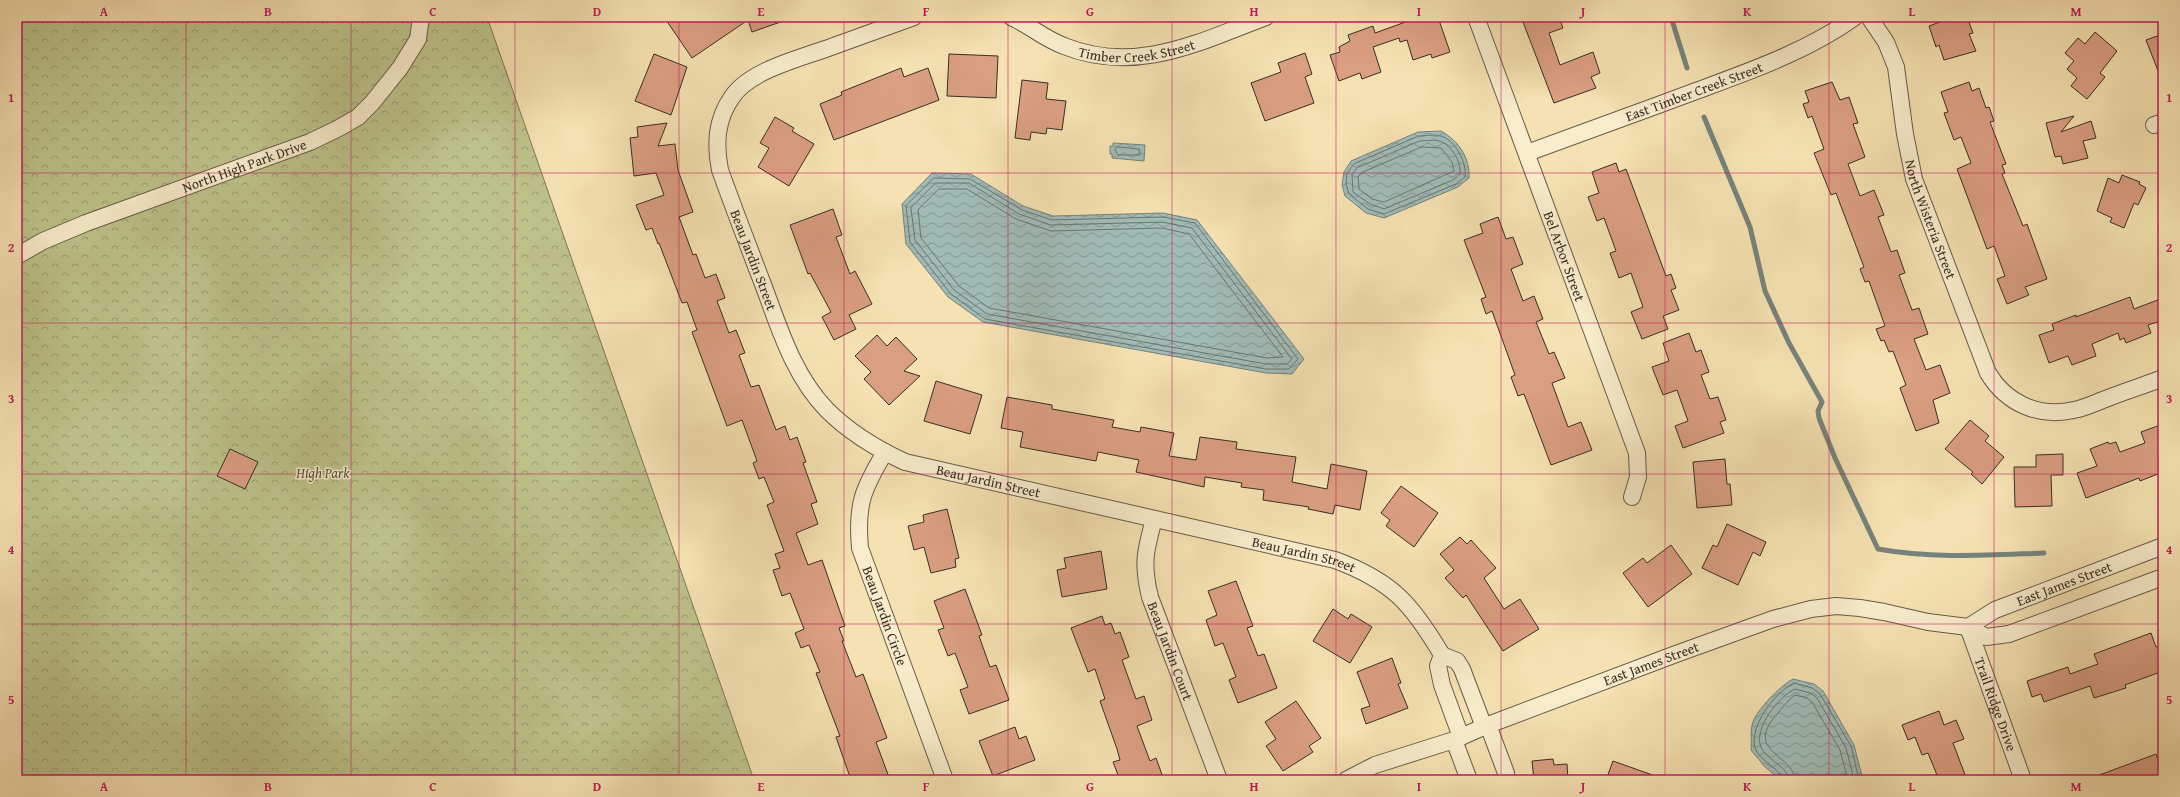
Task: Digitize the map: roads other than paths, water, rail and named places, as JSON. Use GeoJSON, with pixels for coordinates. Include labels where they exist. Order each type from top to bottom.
{"type":"FeatureCollection","features":[{"type":"Feature","properties":{"kind":"street","name":"North High Park Drive"},"geometry":{"type":"LineString","coordinates":[[17,256],[43,241],[86,223],[310,142],[358,117],[400,68],[418,39],[421,17]]}},
{"type":"Feature","properties":{"kind":"street","name":"Beau Jardin Street"},"geometry":{"type":"LineString","coordinates":[[914,17],[765,72],[746,83],[732,96],[724,111],[718,129],[716,149],[720,170],[786,346],[811,391],[827,410],[850,430],[885,452],[905,462],[947,473],[1335,560],[1360,569],[1384,582],[1406,602],[1425,625],[1442,655]]}},
{"type":"Feature","properties":{"kind":"street","name":"Timber Creek Street"},"geometry":{"type":"LineString","coordinates":[[1011,17],[1063,46],[1078,51],[1105,56],[1129,58],[1173,51],[1266,17]]}},
{"type":"Feature","properties":{"kind":"street","name":"Bel Arbor Street"},"geometry":{"type":"LineString","coordinates":[[1476,17],[1637,453],[1638,477],[1632,497]]}},
{"type":"Feature","properties":{"kind":"street","name":"East Timber Creek Street"},"geometry":{"type":"LineString","coordinates":[[1527,153],[1745,73],[1794,52],[1842,26],[1855,17]]}},
{"type":"Feature","properties":{"kind":"street","name":"North Wisteria Street"},"geometry":{"type":"LineString","coordinates":[[1869,17],[1886,42],[1896,67],[1905,134],[1914,179],[1988,373],[1996,387],[2010,399],[2033,410],[2054,412],[2074,410],[2163,378]]}},
{"type":"Feature","properties":{"kind":"street","name":"Beau Jardin Circle"},"geometry":{"type":"LineString","coordinates":[[885,452],[867,482],[860,501],[858,524],[860,548],[945,780]]}},
{"type":"Feature","properties":{"kind":"street","name":"Beau Jardin Court"},"geometry":{"type":"LineString","coordinates":[[1154,519],[1144,560],[1145,578],[1150,597],[1219,780]]}},
{"type":"Feature","properties":{"kind":"street","name":"East James Street"},"geometry":{"type":"LineString","coordinates":[[1968,627],[1995,610],[2163,546]]}},
{"type":"Feature","properties":{"kind":"street","name":"East James Street"},"geometry":{"type":"LineString","coordinates":[[1346,780],[1375,765],[1458,738],[1486,726],[1766,621],[1810,609],[1836,606],[1860,608],[1928,622],[1968,627],[1986,637],[2009,634],[2163,577]]}},
{"type":"Feature","properties":{"kind":"street","name":"Trail Ridge Drive"},"geometry":{"type":"LineString","coordinates":[[1968,627],[2023,780]]}},
{"type":"Feature","properties":{"kind":"street"},"geometry":{"type":"LineString","coordinates":[[1469,780],[1438,666],[1442,655],[1457,661],[1462,669],[1506,773],[1506,780]]}},
{"type":"Feature","properties":{"kind":"water"},"geometry":{"type":"Polygon","coordinates":[[[1441,131],[1458,145],[1468,164],[1469,178],[1458,187],[1384,218],[1366,213],[1345,196],[1342,185],[1344,172],[1351,161],[1418,132],[1441,131]]]}},
{"type":"Feature","properties":{"kind":"water"},"geometry":{"type":"Polygon","coordinates":[[[1113,143],[1145,145],[1144,161],[1112,158],[1112,154],[1110,154],[1110,146],[1113,146],[1113,143]]]}},
{"type":"Feature","properties":{"kind":"water"},"geometry":{"type":"Polygon","coordinates":[[[932,173],[971,174],[1023,206],[1053,216],[1163,213],[1197,220],[1304,359],[1292,374],[1266,373],[983,322],[948,297],[906,244],[902,204],[932,173]]]}},
{"type":"Feature","properties":{"kind":"water"},"geometry":{"type":"Polygon","coordinates":[[[1793,679],[1814,684],[1823,691],[1854,745],[1863,780],[1781,780],[1765,767],[1751,750],[1751,728],[1754,719],[1769,699],[1793,679]]]}},
{"type":"Feature","properties":{"kind":"waterway"},"geometry":{"type":"LineString","coordinates":[[1671,17],[1687,68]]}},
{"type":"Feature","properties":{"kind":"waterway"},"geometry":{"type":"LineString","coordinates":[[1704,117],[1750,227],[1765,291],[1789,343],[1822,402],[1818,411],[1819,418],[1835,458],[1878,549],[1940,555],[2044,553]]}},
{"type":"Feature","properties":{"kind":"park label","name":"High Park"},"geometry":{"type":"Point","coordinates":[323,473]}}]}
